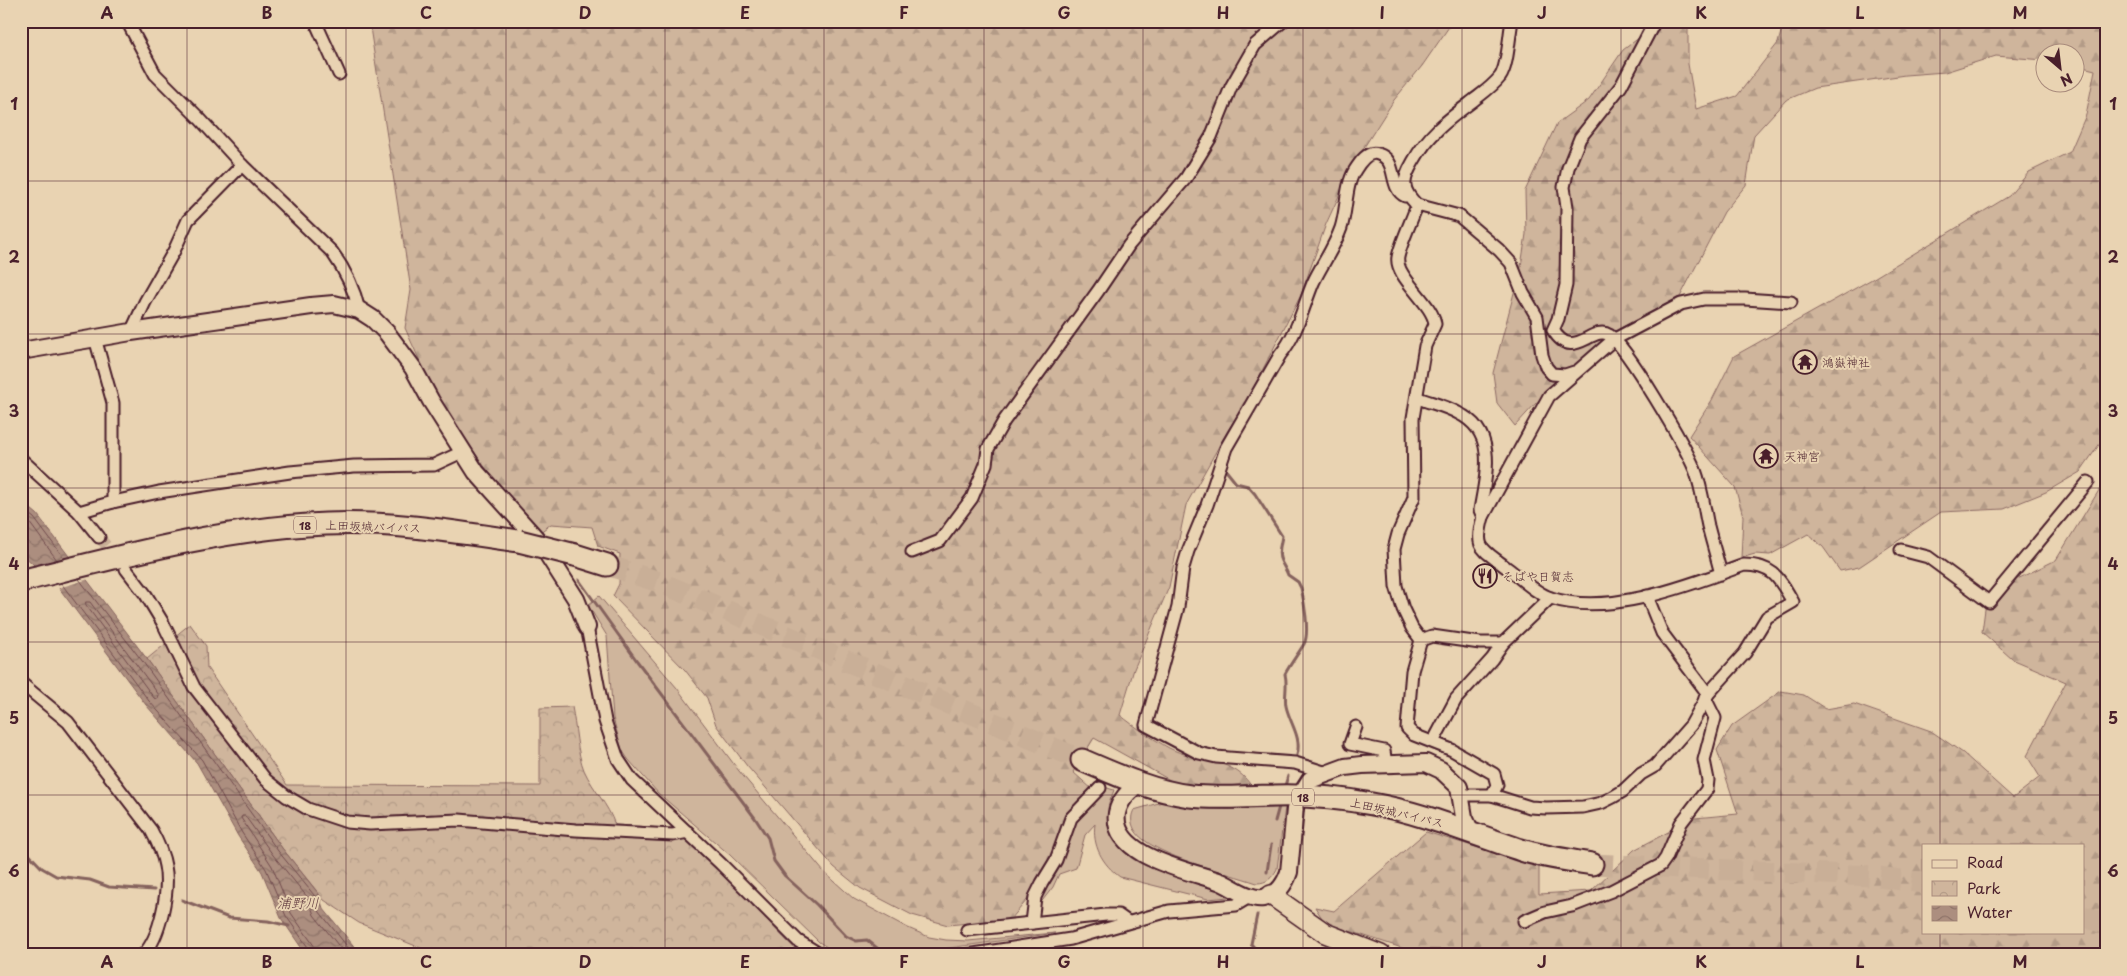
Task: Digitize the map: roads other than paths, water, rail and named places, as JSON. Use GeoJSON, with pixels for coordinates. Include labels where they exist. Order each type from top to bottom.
{"type":"FeatureCollection","features":[{"type":"Feature","properties":{"kind":"highway","name":"上田坂城バイパス"},"geometry":{"type":"LineString","coordinates":[[21,581],[215,536],[282,527],[328,524],[424,527],[518,541],[607,565]]}},
{"type":"Feature","properties":{"kind":"highway","name":"上田坂城バイパス"},"geometry":{"type":"LineString","coordinates":[[1082,760],[1107,781],[1140,784],[1192,796],[1332,798],[1374,804],[1440,821],[1522,850],[1592,864]]}},
{"type":"Feature","properties":{"kind":"main road"},"geometry":{"type":"LineString","coordinates":[[1271,895],[1326,933],[1381,955]]}},
{"type":"Feature","properties":{"kind":"street"},"geometry":{"type":"LineString","coordinates":[[127,21],[155,74],[242,165],[332,252],[342,266],[354,290],[359,310]]}},
{"type":"Feature","properties":{"kind":"street"},"geometry":{"type":"LineString","coordinates":[[315,21],[339,74]]}},
{"type":"Feature","properties":{"kind":"street"},"geometry":{"type":"LineString","coordinates":[[912,552],[940,541],[972,498],[986,464],[988,449],[1004,421],[1094,298],[1129,245],[1186,178],[1205,149],[1231,87],[1255,45],[1283,21]]}},
{"type":"Feature","properties":{"kind":"street"},"geometry":{"type":"LineString","coordinates":[[1408,196],[1404,185],[1405,178],[1422,144],[1436,129],[1490,88],[1501,76],[1512,21]]}},
{"type":"Feature","properties":{"kind":"street"},"geometry":{"type":"LineString","coordinates":[[1655,21],[1620,86],[1580,138],[1568,168],[1564,187],[1568,224],[1566,285],[1558,319],[1553,330],[1558,338],[1566,343],[1573,343],[1602,333],[1609,335],[1625,353],[1695,471],[1721,574]]}},
{"type":"Feature","properties":{"kind":"street"},"geometry":{"type":"LineString","coordinates":[[1327,773],[1295,764],[1216,757],[1199,753],[1146,725],[1178,607],[1188,551],[1207,505],[1226,448],[1280,355],[1288,345],[1314,282],[1341,228],[1350,182],[1354,171],[1363,159],[1370,154],[1377,153],[1383,156],[1392,168],[1396,188],[1404,195],[1408,196],[1417,205],[1459,216],[1505,256],[1511,263],[1523,293],[1537,317],[1546,367],[1552,374],[1564,375],[1576,372]]}},
{"type":"Feature","properties":{"kind":"street"},"geometry":{"type":"LineString","coordinates":[[131,332],[145,302],[174,251],[188,220],[242,165]]}},
{"type":"Feature","properties":{"kind":"street"},"geometry":{"type":"LineString","coordinates":[[1417,205],[1398,258],[1399,267],[1434,319],[1435,324],[1425,346],[1418,398],[1413,418],[1414,497],[1398,534],[1394,549],[1396,586],[1403,609],[1412,628],[1421,640]]}},
{"type":"Feature","properties":{"kind":"street"},"geometry":{"type":"LineString","coordinates":[[1461,795],[1492,795],[1530,807],[1583,807],[1602,803],[1623,791],[1640,774],[1655,766],[1691,725],[1706,696],[1745,653],[1767,617],[1792,602],[1771,570],[1757,565],[1744,565],[1721,574],[1647,596],[1613,603],[1573,602],[1550,598],[1533,588],[1480,546],[1478,536],[1483,517],[1549,396],[1613,340],[1681,304],[1704,299],[1791,302]]}},
{"type":"Feature","properties":{"kind":"street"},"geometry":{"type":"LineString","coordinates":[[21,351],[131,332],[311,306],[334,304],[359,310],[373,319],[399,348],[462,452],[490,490],[540,544],[576,599],[587,627],[605,721],[618,759],[632,780],[688,832],[798,941],[821,955]]}},
{"type":"Feature","properties":{"kind":"street"},"geometry":{"type":"LineString","coordinates":[[95,338],[113,403],[113,502]]}},
{"type":"Feature","properties":{"kind":"street"},"geometry":{"type":"LineString","coordinates":[[1418,398],[1459,413],[1478,428],[1484,440],[1487,467],[1480,510],[1483,517]]}},
{"type":"Feature","properties":{"kind":"street"},"geometry":{"type":"LineString","coordinates":[[79,512],[159,492],[290,472],[354,466],[434,465],[462,452]]}},
{"type":"Feature","properties":{"kind":"street"},"geometry":{"type":"LineString","coordinates":[[21,459],[79,512],[99,537]]}},
{"type":"Feature","properties":{"kind":"street"},"geometry":{"type":"LineString","coordinates":[[1901,550],[1928,557],[1989,602],[2088,482]]}},
{"type":"Feature","properties":{"kind":"street"},"geometry":{"type":"LineString","coordinates":[[126,569],[146,595],[163,623],[194,687],[266,780],[286,796],[308,809],[347,822],[370,824],[459,820],[644,834],[673,835],[688,832]]}},
{"type":"Feature","properties":{"kind":"street"},"geometry":{"type":"LineString","coordinates":[[1524,921],[1539,914],[1572,906],[1611,891],[1640,878],[1663,862],[1681,823],[1705,793],[1708,784],[1704,760],[1715,718],[1706,696],[1662,633],[1647,596]]}},
{"type":"Feature","properties":{"kind":"street"},"geometry":{"type":"LineString","coordinates":[[1433,742],[1456,699],[1492,659],[1503,643],[1550,598]]}},
{"type":"Feature","properties":{"kind":"street"},"geometry":{"type":"LineString","coordinates":[[1421,640],[1432,636],[1480,643],[1503,643]]}},
{"type":"Feature","properties":{"kind":"street"},"geometry":{"type":"LineString","coordinates":[[1421,640],[1412,671],[1407,728],[1414,735],[1433,742],[1494,774],[1497,785],[1492,795]]}},
{"type":"Feature","properties":{"kind":"street"},"geometry":{"type":"LineString","coordinates":[[21,683],[68,722],[151,830],[158,842],[166,867],[166,885],[158,928],[153,940],[142,955]]}},
{"type":"Feature","properties":{"kind":"street"},"geometry":{"type":"LineString","coordinates":[[1356,727],[1350,744],[1384,752],[1386,764]]}},
{"type":"Feature","properties":{"kind":"street"},"geometry":{"type":"LineString","coordinates":[[1303,791],[1310,780],[1327,773],[1354,766],[1426,764],[1441,770],[1459,786],[1464,817],[1471,832]]}},
{"type":"Feature","properties":{"kind":"street"},"geometry":{"type":"LineString","coordinates":[[1032,923],[1035,897],[1056,860],[1071,818],[1107,781],[1118,779],[1121,803]]}},
{"type":"Feature","properties":{"kind":"street"},"geometry":{"type":"LineString","coordinates":[[1140,784],[1133,788],[1121,803],[1116,819],[1125,841],[1149,857],[1221,882],[1251,896],[1265,898],[1283,886],[1289,872],[1295,809]]}},
{"type":"Feature","properties":{"kind":"street"},"geometry":{"type":"LineString","coordinates":[[1440,821],[1457,810],[1461,795]]}},
{"type":"Feature","properties":{"kind":"street"},"geometry":{"type":"LineString","coordinates":[[967,955],[1071,940],[1128,922],[1169,912],[1236,905],[1251,896]]}},
{"type":"Feature","properties":{"kind":"street"},"geometry":{"type":"LineString","coordinates":[[967,930],[1112,915],[1118,915],[1128,922]]}},
{"type":"Feature","properties":{"kind":"water","name":"浦野川"},"geometry":{"type":"Polygon","coordinates":[[[21,501],[37,514],[147,659],[282,848],[318,893],[323,908],[361,955],[308,955],[305,953],[281,918],[262,872],[238,836],[197,763],[146,705],[59,588],[21,553],[21,501]]]}},
{"type":"Feature","properties":{"kind":"water"},"geometry":{"type":"Polygon","coordinates":[[[1334,950],[1351,955],[1252,955],[1334,950]]]}},
{"type":"Feature","properties":{"kind":"waterway"},"geometry":{"type":"LineString","coordinates":[[1224,468],[1236,483],[1248,486],[1255,494],[1282,536],[1279,552],[1280,558],[1288,575],[1298,582],[1301,588],[1306,617],[1306,639],[1285,674],[1286,706],[1297,736],[1297,755]]}},
{"type":"Feature","properties":{"kind":"waterway"},"geometry":{"type":"LineString","coordinates":[[579,580],[637,661],[755,818],[768,838],[774,861],[785,876],[817,905],[846,936],[856,941],[867,940],[882,952]]}},
{"type":"Feature","properties":{"kind":"waterway"},"geometry":{"type":"LineString","coordinates":[[1284,789],[1288,776]]}},
{"type":"Feature","properties":{"kind":"waterway"},"geometry":{"type":"LineString","coordinates":[[1275,821],[1280,803]]}},
{"type":"Feature","properties":{"kind":"waterway"},"geometry":{"type":"LineString","coordinates":[[1267,872],[1271,845]]}},
{"type":"Feature","properties":{"kind":"waterway"},"geometry":{"type":"LineString","coordinates":[[21,846],[42,868],[56,876],[90,880],[109,887],[154,890]]}},
{"type":"Feature","properties":{"kind":"waterway"},"geometry":{"type":"LineString","coordinates":[[182,900],[229,918],[268,921],[289,926]]}},
{"type":"Feature","properties":{"kind":"waterway"},"geometry":{"type":"LineString","coordinates":[[1257,915],[1251,944],[1261,955]]}},
{"type":"Feature","properties":{"kind":"tunnel"},"geometry":{"type":"LineString","coordinates":[[99,537],[118,559]]}},
{"type":"Feature","properties":{"kind":"tunnel"},"geometry":{"type":"LineString","coordinates":[[607,565],[659,582],[1082,760]]}},
{"type":"Feature","properties":{"kind":"tunnel"},"geometry":{"type":"LineString","coordinates":[[1592,864],[1872,876],[1922,883]]}},
{"type":"Feature","properties":{"kind":"tunnel"},"geometry":{"type":"LineString","coordinates":[[2084,916],[2106,924]]}},
{"type":"Feature","properties":{"kind":"place","name":"鴻嶽神社"},"geometry":{"type":"Point","coordinates":[1805,362]}},
{"type":"Feature","properties":{"kind":"place","name":"天神宮"},"geometry":{"type":"Point","coordinates":[1766,456]}},
{"type":"Feature","properties":{"kind":"place","name":"そばや日賀志"},"geometry":{"type":"Point","coordinates":[1485,576]}}]}
